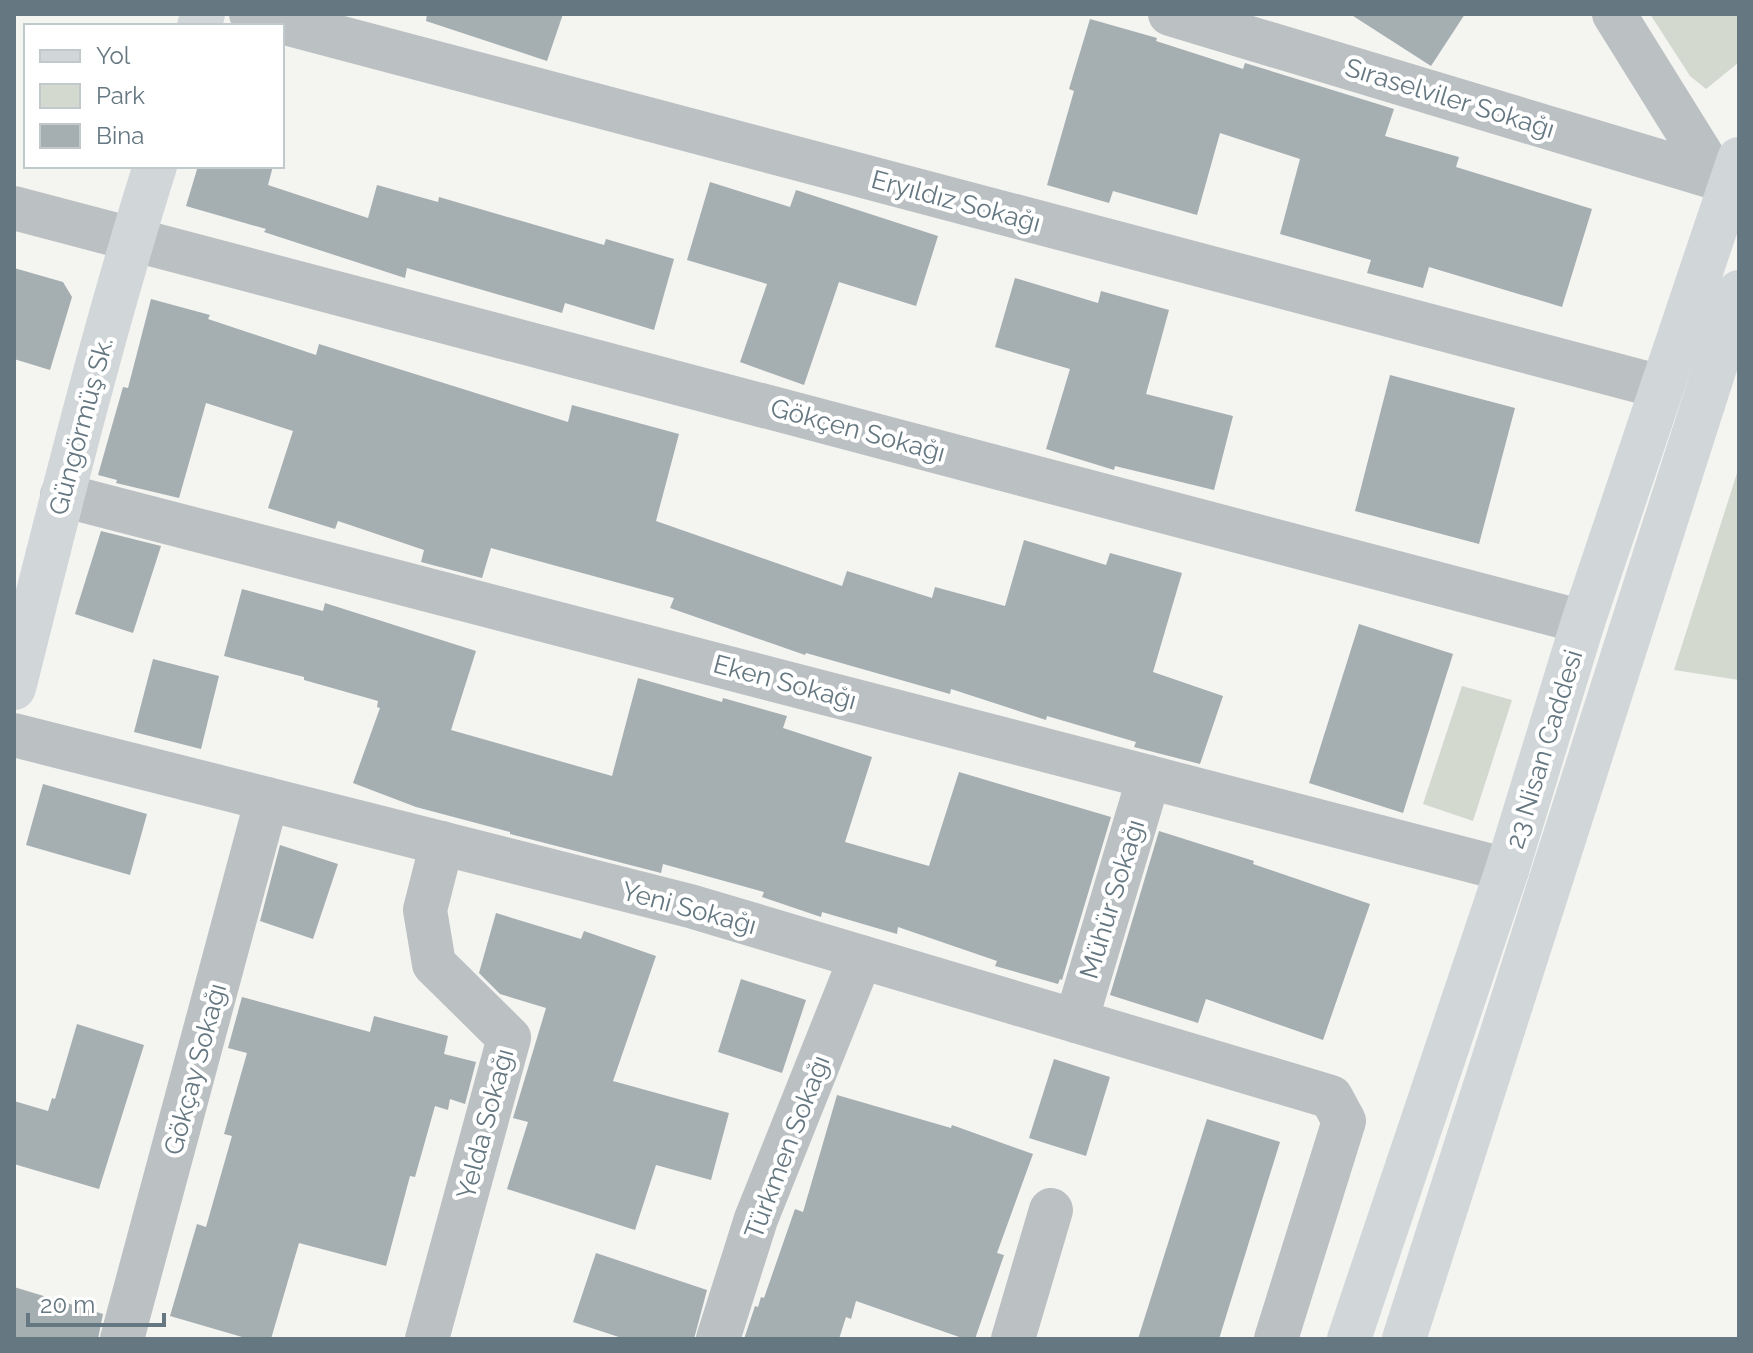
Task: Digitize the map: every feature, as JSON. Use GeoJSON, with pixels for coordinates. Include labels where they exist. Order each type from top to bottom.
{"type":"FeatureCollection","features":[{"type":"Feature","properties":{"kind":"street","name":"Eryıldız Sokağı"},"geometry":{"type":"LineString","coordinates":[[251,14],[1661,387]]}},
{"type":"Feature","properties":{"kind":"street","name":"Sıraselviler Sokağı"},"geometry":{"type":"LineString","coordinates":[[1170,14],[1728,173]]}},
{"type":"Feature","properties":{"kind":"street"},"geometry":{"type":"LineString","coordinates":[[1278,14],[1303,54]]}},
{"type":"Feature","properties":{"kind":"street"},"geometry":{"type":"LineString","coordinates":[[1614,14],[1728,173]]}},
{"type":"Feature","properties":{"kind":"street","name":"Güngörmüş Sk."},"geometry":{"type":"LineString","coordinates":[[14,688],[62,495],[154,168]]}},
{"type":"Feature","properties":{"kind":"street","name":"23 Nisan Caddesi"},"geometry":{"type":"LineString","coordinates":[[1349,1339],[1507,870],[1583,622],[1728,173]]}},
{"type":"Feature","properties":{"kind":"street","name":"Gökçen Sokağı"},"geometry":{"type":"LineString","coordinates":[[14,208],[1583,622]]}},
{"type":"Feature","properties":{"kind":"street","name":"23 Nisan Caddesi"},"geometry":{"type":"LineString","coordinates":[[1404,1339],[1739,292]]}},
{"type":"Feature","properties":{"kind":"street","name":"Eken Sokağı"},"geometry":{"type":"LineString","coordinates":[[62,495],[1507,870]]}},
{"type":"Feature","properties":{"kind":"street","name":"Yeni Sokağı"},"geometry":{"type":"LineString","coordinates":[[14,735],[690,906],[1331,1097],[1344,1121],[1276,1339]]}},
{"type":"Feature","properties":{"kind":"street","name":"Mühür Sokağı"},"geometry":{"type":"LineString","coordinates":[[1076,1021],[1149,777]]}},
{"type":"Feature","properties":{"kind":"street","name":"Gökçay Sokağı"},"geometry":{"type":"LineString","coordinates":[[122,1339],[267,799]]}},
{"type":"Feature","properties":{"kind":"street","name":"Yelda Sokağı"},"geometry":{"type":"LineString","coordinates":[[427,1339],[509,1038],[434,964],[425,910],[442,843]]}},
{"type":"Feature","properties":{"kind":"street","name":"Türkmen Sokağı"},"geometry":{"type":"LineString","coordinates":[[718,1339],[756,1219],[861,957]]}},
{"type":"Feature","properties":{"kind":"street"},"geometry":{"type":"LineString","coordinates":[[1013,1339],[1051,1210]]}},
{"type":"Feature","properties":{"kind":"green space"},"geometry":{"type":"Polygon","coordinates":[[[1650,14],[1739,14],[1738,63],[1706,89],[1690,76],[1650,14]]]}},
{"type":"Feature","properties":{"kind":"green space"},"geometry":{"type":"Polygon","coordinates":[[[1739,467],[1739,680],[1674,670],[1739,467]]]}},
{"type":"Feature","properties":{"kind":"green space"},"geometry":{"type":"Polygon","coordinates":[[[1462,686],[1512,700],[1473,821],[1423,804],[1462,686]]]}},
{"type":"Feature","properties":{"kind":"building"},"geometry":{"type":"Polygon","coordinates":[[[427,14],[563,14],[547,61],[426,21],[427,14]]]}},
{"type":"Feature","properties":{"kind":"building"},"geometry":{"type":"Polygon","coordinates":[[[1350,14],[1465,14],[1431,66],[1350,14]]]}},
{"type":"Feature","properties":{"kind":"building"},"geometry":{"type":"Polygon","coordinates":[[[1090,19],[1157,38],[1156,41],[1243,69],[1245,63],[1394,109],[1385,136],[1459,157],[1456,167],[1592,209],[1562,307],[1429,267],[1423,288],[1367,273],[1371,260],[1280,234],[1300,159],[1220,133],[1197,215],[1113,191],[1109,203],[1047,185],[1074,91],[1069,89],[1090,19]]]}},
{"type":"Feature","properties":{"kind":"building"},"geometry":{"type":"Polygon","coordinates":[[[197,168],[272,168],[268,185],[368,218],[377,185],[438,202],[439,197],[604,245],[606,239],[674,259],[654,330],[565,303],[562,313],[407,268],[405,278],[264,232],[266,229],[186,206],[197,168]]]}},
{"type":"Feature","properties":{"kind":"building"},"geometry":{"type":"Polygon","coordinates":[[[710,182],[790,207],[796,190],[938,236],[916,306],[839,282],[804,385],[740,362],[767,284],[687,260],[710,182]]]}},
{"type":"Feature","properties":{"kind":"building"},"geometry":{"type":"Polygon","coordinates":[[[14,268],[63,282],[72,297],[50,370],[14,359],[14,268]]]}},
{"type":"Feature","properties":{"kind":"building"},"geometry":{"type":"Polygon","coordinates":[[[1015,278],[1098,303],[1101,291],[1169,310],[1146,394],[1233,416],[1214,490],[1115,466],[1114,470],[1046,449],[1070,369],[995,347],[1015,278]]]}},
{"type":"Feature","properties":{"kind":"building"},"geometry":{"type":"Polygon","coordinates":[[[151,299],[210,315],[208,319],[316,355],[319,344],[568,422],[572,405],[679,434],[656,521],[842,586],[847,571],[932,598],[935,587],[1005,606],[1024,540],[1106,565],[1110,553],[1182,573],[1153,672],[1223,696],[1200,764],[1134,747],[1136,742],[1047,716],[1046,720],[951,689],[950,694],[805,655],[670,608],[674,598],[491,548],[482,578],[421,562],[424,550],[338,521],[335,529],[268,508],[293,431],[206,403],[179,498],[116,483],[117,480],[98,475],[123,387],[128,388],[151,299]]]}},
{"type":"Feature","properties":{"kind":"building"},"geometry":{"type":"Polygon","coordinates":[[[1390,375],[1515,408],[1479,544],[1355,511],[1390,375]]]}},
{"type":"Feature","properties":{"kind":"building"},"geometry":{"type":"Polygon","coordinates":[[[101,531],[161,546],[133,633],[75,614],[101,531]]]}},
{"type":"Feature","properties":{"kind":"building"},"geometry":{"type":"Polygon","coordinates":[[[242,589],[323,611],[325,603],[476,651],[451,730],[612,776],[638,678],[722,702],[723,698],[787,716],[783,728],[872,757],[845,842],[929,866],[959,772],[1111,817],[1062,980],[1058,984],[995,966],[997,961],[898,927],[897,934],[822,912],[821,917],[762,897],[764,892],[663,864],[661,873],[510,834],[416,807],[353,783],[380,708],[377,707],[378,701],[224,656],[242,589]]]}},
{"type":"Feature","properties":{"kind":"building"},"geometry":{"type":"Polygon","coordinates":[[[1359,624],[1453,654],[1403,813],[1309,783],[1359,624]]]}},
{"type":"Feature","properties":{"kind":"building"},"geometry":{"type":"Polygon","coordinates":[[[153,659],[219,676],[201,749],[134,732],[153,659]]]}},
{"type":"Feature","properties":{"kind":"building"},"geometry":{"type":"Polygon","coordinates":[[[43,784],[147,814],[130,875],[26,845],[43,784]]]}},
{"type":"Feature","properties":{"kind":"building"},"geometry":{"type":"Polygon","coordinates":[[[1159,831],[1254,861],[1253,864],[1370,904],[1323,1040],[1206,999],[1198,1023],[1110,995],[1159,831]]]}},
{"type":"Feature","properties":{"kind":"building"},"geometry":{"type":"Polygon","coordinates":[[[280,845],[338,864],[313,939],[260,921],[280,845]]]}},
{"type":"Feature","properties":{"kind":"building"},"geometry":{"type":"Polygon","coordinates":[[[496,913],[581,939],[584,931],[656,956],[613,1081],[729,1113],[711,1180],[656,1165],[635,1230],[507,1189],[528,1122],[513,1118],[546,1008],[500,994],[479,973],[496,913]]]}},
{"type":"Feature","properties":{"kind":"building"},"geometry":{"type":"Polygon","coordinates":[[[741,979],[806,1000],[782,1073],[718,1052],[741,979]]]}},
{"type":"Feature","properties":{"kind":"building"},"geometry":{"type":"Polygon","coordinates":[[[242,997],[370,1032],[374,1016],[448,1036],[444,1054],[476,1062],[465,1104],[450,1099],[448,1110],[435,1106],[415,1177],[410,1176],[386,1266],[299,1243],[271,1339],[249,1339],[170,1316],[197,1224],[206,1227],[232,1136],[224,1134],[247,1053],[228,1048],[242,997]]]}},
{"type":"Feature","properties":{"kind":"building"},"geometry":{"type":"Polygon","coordinates":[[[77,1024],[144,1045],[99,1189],[14,1164],[14,1101],[48,1111],[52,1098],[55,1099],[77,1024]]]}},
{"type":"Feature","properties":{"kind":"building"},"geometry":{"type":"Polygon","coordinates":[[[1054,1059],[1110,1077],[1086,1156],[1029,1138],[1054,1059]]]}},
{"type":"Feature","properties":{"kind":"building"},"geometry":{"type":"Polygon","coordinates":[[[837,1095],[951,1128],[952,1125],[1033,1154],[997,1253],[1004,1255],[975,1339],[965,1339],[856,1301],[851,1319],[846,1317],[839,1339],[744,1339],[755,1306],[758,1307],[761,1297],[764,1298],[795,1209],[803,1212],[837,1095]]]}},
{"type":"Feature","properties":{"kind":"building"},"geometry":{"type":"Polygon","coordinates":[[[1207,1119],[1280,1142],[1219,1339],[1138,1339],[1207,1119]]]}},
{"type":"Feature","properties":{"kind":"building"},"geometry":{"type":"Polygon","coordinates":[[[596,1253],[707,1290],[694,1339],[625,1339],[573,1322],[596,1253]]]}},
{"type":"Feature","properties":{"kind":"building"},"geometry":{"type":"Polygon","coordinates":[[[14,1287],[103,1314],[98,1339],[14,1339],[14,1287]]]}}]}
